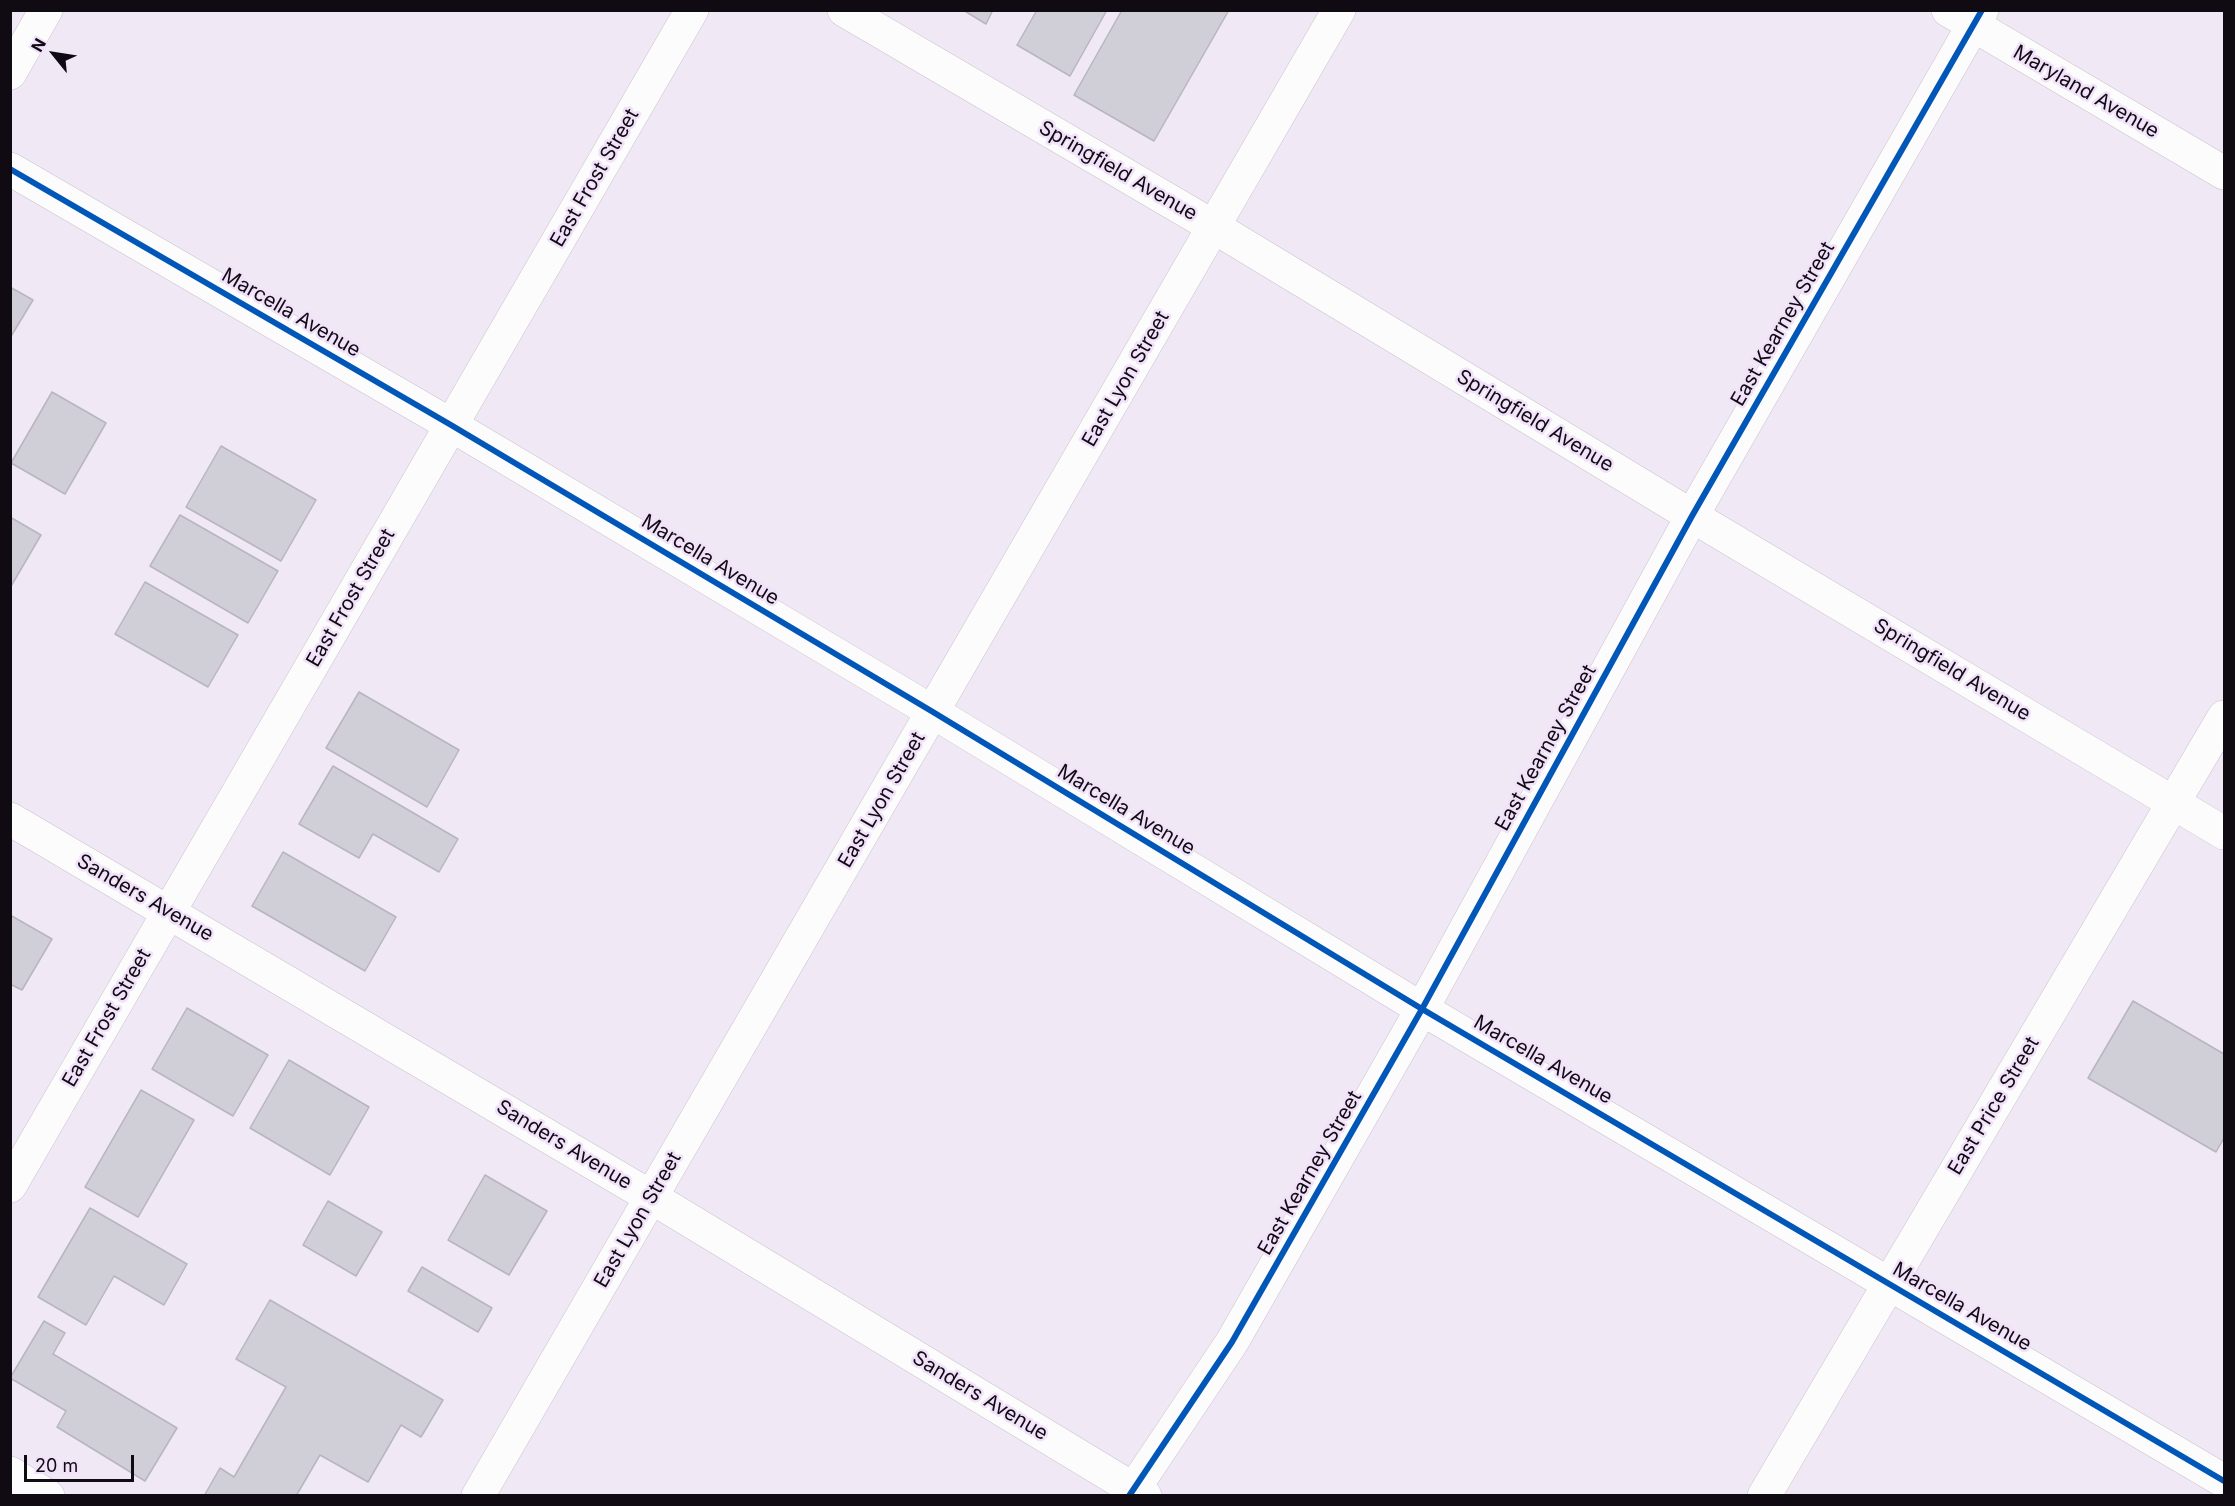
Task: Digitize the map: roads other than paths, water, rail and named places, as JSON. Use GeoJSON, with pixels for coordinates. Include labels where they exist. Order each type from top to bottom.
{"type":"FeatureCollection","features":[{"type":"Feature","properties":{"kind":"street"},"geometry":{"type":"LineString","coordinates":[[10,72],[46,10]]}},
{"type":"Feature","properties":{"kind":"street","name":"East Frost Street"},"geometry":{"type":"LineString","coordinates":[[10,1186],[692,10]]}},
{"type":"Feature","properties":{"kind":"street","name":"Springfield Avenue"},"geometry":{"type":"LineString","coordinates":[[844,10],[1214,227],[1692,516],[2224,833]]}},
{"type":"Feature","properties":{"kind":"street","name":"East Lyon Street"},"geometry":{"type":"LineString","coordinates":[[478,1496],[1339,10]]}},
{"type":"Feature","properties":{"kind":"street","name":"Maryland Avenue"},"geometry":{"type":"LineString","coordinates":[[1967,15],[2224,173]]}},
{"type":"Feature","properties":{"kind":"street","name":"East Kearney Street"},"geometry":{"type":"LineString","coordinates":[[1136,1493],[1232,1342],[1422,1009],[1967,15]]}},
{"type":"Feature","properties":{"kind":"street","name":"Marcella Avenue"},"geometry":{"type":"LineString","coordinates":[[10,169],[451,426],[933,712],[1422,1009],[2224,1481]]}},
{"type":"Feature","properties":{"kind":"street","name":"East Price Street"},"geometry":{"type":"LineString","coordinates":[[1764,1496],[2224,717]]}},
{"type":"Feature","properties":{"kind":"street","name":"Sanders Avenue"},"geometry":{"type":"LineString","coordinates":[[10,819],[651,1197],[1136,1493]]}},
{"type":"Feature","properties":{"kind":"street"},"geometry":{"type":"LineString","coordinates":[[10,1473],[48,1496]]}}]}
